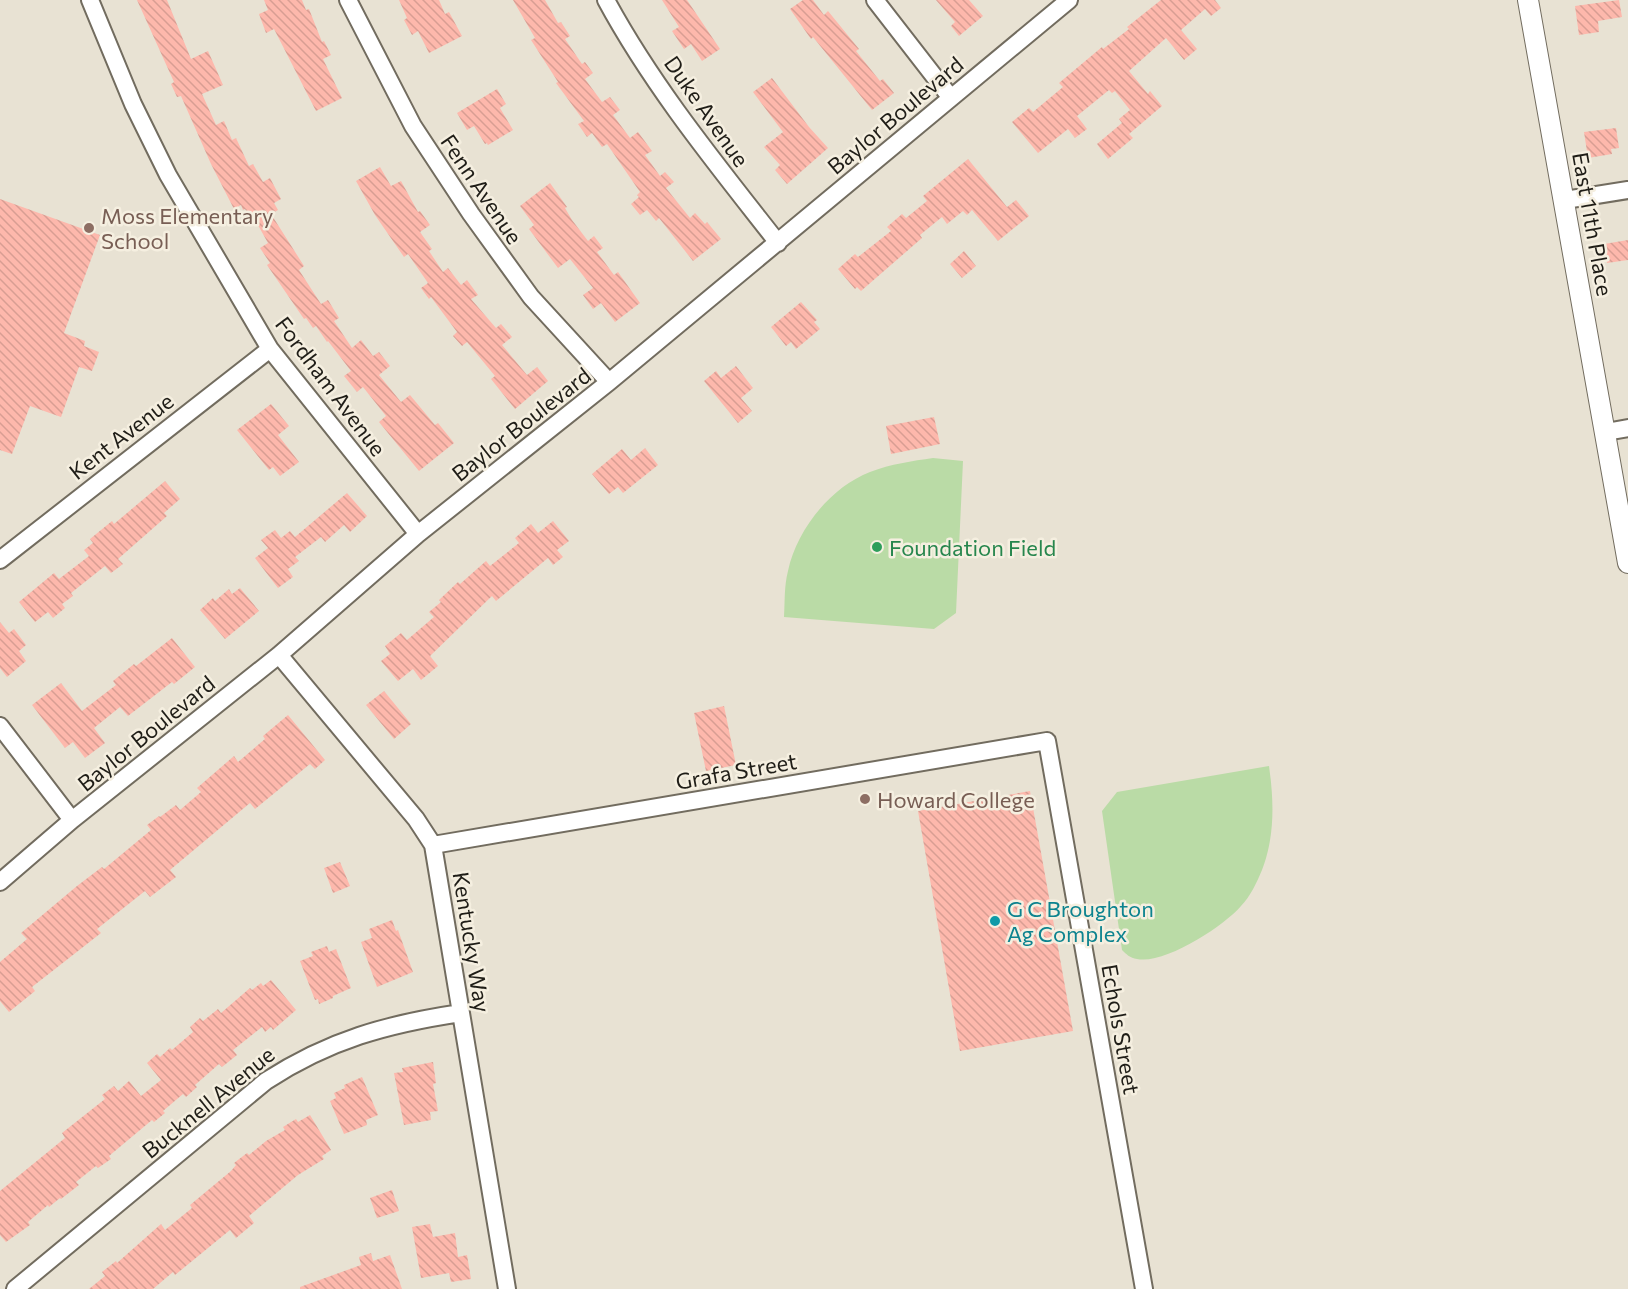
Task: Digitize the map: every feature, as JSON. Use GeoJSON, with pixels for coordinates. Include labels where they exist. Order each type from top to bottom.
{"type":"FeatureCollection","features":[{"type":"Feature","properties":{"kind":"street","name":"Fordham Avenue"},"geometry":{"type":"LineString","coordinates":[[90,0],[132,104],[168,175],[270,349],[418,534]]}},
{"type":"Feature","properties":{"kind":"street","name":"Fenn Avenue"},"geometry":{"type":"LineString","coordinates":[[348,0],[413,126],[471,214],[531,297],[609,382]]}},
{"type":"Feature","properties":{"kind":"street","name":"Duke Avenue"},"geometry":{"type":"LineString","coordinates":[[606,0],[619,25],[701,146],[778,243]]}},
{"type":"Feature","properties":{"kind":"street"},"geometry":{"type":"LineString","coordinates":[[875,0],[951,98]]}},
{"type":"Feature","properties":{"kind":"street","name":"Baylor Boulevard"},"geometry":{"type":"LineString","coordinates":[[0,882],[72,820],[279,655],[418,534],[609,382],[1069,0]]}},
{"type":"Feature","properties":{"kind":"street","name":"East 11th Place"},"geometry":{"type":"LineString","coordinates":[[1528,0],[1628,563]]}},
{"type":"Feature","properties":{"kind":"street"},"geometry":{"type":"LineString","coordinates":[[1565,200],[1628,190]]}},
{"type":"Feature","properties":{"kind":"street","name":"Kent Avenue"},"geometry":{"type":"LineString","coordinates":[[0,560],[270,349]]}},
{"type":"Feature","properties":{"kind":"street"},"geometry":{"type":"LineString","coordinates":[[1606,432],[1628,428]]}},
{"type":"Feature","properties":{"kind":"street","name":"Kentucky Way"},"geometry":{"type":"LineString","coordinates":[[279,655],[416,819],[433,845],[507,1289]]}},
{"type":"Feature","properties":{"kind":"street"},"geometry":{"type":"LineString","coordinates":[[0,726],[72,820]]}},
{"type":"Feature","properties":{"kind":"street","name":"Grafa Street"},"geometry":{"type":"LineString","coordinates":[[433,845],[1047,741]]}},
{"type":"Feature","properties":{"kind":"street","name":"Echols Street"},"geometry":{"type":"LineString","coordinates":[[1047,741],[1144,1289]]}},
{"type":"Feature","properties":{"kind":"street","name":"Bucknell Avenue"},"geometry":{"type":"LineString","coordinates":[[15,1289],[266,1081],[295,1062],[354,1036],[426,1018],[461,1012]]}},
{"type":"Feature","properties":{"kind":"green space","name":"Foundation Field"},"geometry":{"type":"Polygon","coordinates":[[[933,458],[963,461],[956,613],[934,629],[784,617],[786,582],[793,555],[808,525],[829,499],[842,488],[870,472],[933,458]]]}},
{"type":"Feature","properties":{"kind":"green space"},"geometry":{"type":"Polygon","coordinates":[[[1269,766],[1272,805],[1269,844],[1260,875],[1244,902],[1221,924],[1177,950],[1149,959],[1130,957],[1122,950],[1102,811],[1117,792],[1269,766]]]}},
{"type":"Feature","properties":{"kind":"building"},"geometry":{"type":"Polygon","coordinates":[[[137,0],[167,0],[191,59],[208,51],[223,85],[202,94],[216,125],[224,121],[232,140],[236,138],[249,166],[253,164],[263,182],[270,178],[281,199],[274,203],[278,210],[271,214],[304,266],[299,270],[321,304],[328,300],[339,318],[334,321],[352,348],[361,340],[373,356],[379,352],[390,366],[379,375],[401,402],[410,395],[435,425],[438,423],[454,443],[419,471],[379,422],[386,416],[363,387],[357,392],[344,376],[351,371],[316,326],[313,328],[306,318],[304,319],[267,265],[270,263],[260,248],[268,243],[254,218],[251,219],[241,205],[234,209],[181,96],[177,97],[171,84],[174,82],[137,0]]]}},
{"type":"Feature","properties":{"kind":"building"},"geometry":{"type":"Polygon","coordinates":[[[264,0],[302,0],[306,10],[309,9],[322,42],[324,41],[331,55],[323,59],[342,98],[316,111],[274,29],[266,33],[259,14],[268,10],[264,0]]]}},
{"type":"Feature","properties":{"kind":"building"},"geometry":{"type":"Polygon","coordinates":[[[399,0],[439,0],[445,14],[449,12],[462,36],[429,53],[418,31],[412,35],[404,20],[407,18],[399,0]]]}},
{"type":"Feature","properties":{"kind":"building"},"geometry":{"type":"Polygon","coordinates":[[[513,0],[545,0],[558,23],[561,22],[570,36],[565,39],[582,64],[585,62],[593,73],[585,79],[602,102],[610,97],[620,110],[613,115],[630,138],[638,132],[652,151],[645,155],[660,176],[665,172],[674,182],[666,188],[690,218],[695,213],[705,224],[707,222],[721,239],[693,261],[659,218],[656,221],[647,210],[640,215],[631,204],[639,197],[637,195],[640,192],[607,144],[602,147],[592,133],[587,137],[578,124],[584,121],[556,83],[558,82],[531,40],[535,38],[513,0]]]}},
{"type":"Feature","properties":{"kind":"building"},"geometry":{"type":"Polygon","coordinates":[[[662,0],[687,0],[720,49],[702,61],[691,44],[684,49],[672,31],[679,27],[662,0]]]}},
{"type":"Feature","properties":{"kind":"building"},"geometry":{"type":"Polygon","coordinates":[[[803,0],[813,0],[824,15],[828,11],[859,49],[856,51],[880,81],[883,79],[894,93],[872,110],[813,37],[811,39],[790,9],[803,0]]]}},
{"type":"Feature","properties":{"kind":"building"},"geometry":{"type":"Polygon","coordinates":[[[936,0],[969,0],[983,16],[959,36],[951,26],[955,22],[936,0]]]}},
{"type":"Feature","properties":{"kind":"building"},"geometry":{"type":"Polygon","coordinates":[[[1161,0],[1215,0],[1221,8],[1211,16],[1205,9],[1181,30],[1197,49],[1184,60],[1166,38],[1129,71],[1148,94],[1150,91],[1162,106],[1129,134],[1133,138],[1108,159],[1097,144],[1122,123],[1119,119],[1130,110],[1115,91],[1112,93],[1109,90],[1077,116],[1087,129],[1075,138],[1068,129],[1038,153],[1012,122],[1029,108],[1033,112],[1063,87],[1059,83],[1102,47],[1103,49],[1129,29],[1127,27],[1161,0]]]}},
{"type":"Feature","properties":{"kind":"building"},"geometry":{"type":"Polygon","coordinates":[[[1619,0],[1622,17],[1598,21],[1599,32],[1579,35],[1575,6],[1619,0]]]}},
{"type":"Feature","properties":{"kind":"building"},"geometry":{"type":"Polygon","coordinates":[[[772,78],[828,148],[787,184],[775,170],[780,165],[764,147],[783,132],[753,92],[772,78]]]}},
{"type":"Feature","properties":{"kind":"building"},"geometry":{"type":"Polygon","coordinates":[[[497,89],[506,104],[500,108],[513,130],[488,145],[485,144],[474,126],[467,130],[457,113],[497,89]]]}},
{"type":"Feature","properties":{"kind":"building"},"geometry":{"type":"Polygon","coordinates":[[[1616,128],[1619,148],[1611,149],[1612,154],[1588,158],[1584,132],[1616,128]]]}},
{"type":"Feature","properties":{"kind":"building"},"geometry":{"type":"Polygon","coordinates":[[[968,159],[1007,207],[1016,200],[1029,216],[998,241],[972,210],[967,215],[963,211],[947,224],[942,217],[920,235],[922,238],[861,291],[857,287],[855,289],[838,269],[855,254],[858,257],[891,231],[887,227],[902,214],[906,218],[927,201],[923,196],[968,159]]]}},
{"type":"Feature","properties":{"kind":"building"},"geometry":{"type":"Polygon","coordinates":[[[380,167],[391,186],[401,181],[418,212],[420,211],[430,225],[420,232],[432,249],[429,251],[443,272],[448,268],[461,285],[467,280],[478,295],[471,299],[496,328],[501,324],[512,337],[502,345],[527,375],[537,367],[548,381],[515,409],[491,379],[495,376],[467,342],[462,346],[453,336],[457,332],[431,297],[429,299],[421,288],[428,283],[408,254],[404,257],[375,215],[356,181],[380,167]]]}},
{"type":"Feature","properties":{"kind":"building"},"geometry":{"type":"Polygon","coordinates":[[[550,183],[567,207],[565,208],[572,220],[588,241],[594,236],[603,248],[597,252],[614,275],[618,272],[640,303],[615,322],[601,303],[593,309],[583,295],[593,288],[570,259],[558,268],[529,229],[534,225],[520,206],[550,183]]]}},
{"type":"Feature","properties":{"kind":"building"},"geometry":{"type":"Polygon","coordinates":[[[0,199],[100,235],[64,333],[85,341],[84,346],[99,352],[92,371],[79,367],[61,417],[30,406],[12,454],[0,450],[0,199]]]}},
{"type":"Feature","properties":{"kind":"building"},"geometry":{"type":"Polygon","coordinates":[[[1628,240],[1628,260],[1607,263],[1604,244],[1628,240]]]}},
{"type":"Feature","properties":{"kind":"building"},"geometry":{"type":"Polygon","coordinates":[[[964,251],[976,266],[962,278],[950,264],[964,251]]]}},
{"type":"Feature","properties":{"kind":"building"},"geometry":{"type":"Polygon","coordinates":[[[801,302],[817,320],[814,322],[820,329],[796,349],[791,342],[786,346],[771,327],[801,302]]]}},
{"type":"Feature","properties":{"kind":"building"},"geometry":{"type":"Polygon","coordinates":[[[736,366],[753,388],[741,398],[752,411],[738,423],[704,381],[716,371],[721,378],[736,366]]]}},
{"type":"Feature","properties":{"kind":"building"},"geometry":{"type":"Polygon","coordinates":[[[271,404],[289,426],[278,435],[299,462],[280,476],[273,467],[269,470],[237,430],[271,404]]]}},
{"type":"Feature","properties":{"kind":"building"},"geometry":{"type":"Polygon","coordinates":[[[934,417],[940,444],[891,454],[886,426],[934,417]]]}},
{"type":"Feature","properties":{"kind":"building"},"geometry":{"type":"Polygon","coordinates":[[[645,448],[658,465],[623,493],[618,487],[609,494],[592,474],[622,449],[631,460],[645,448]]]}},
{"type":"Feature","properties":{"kind":"building"},"geometry":{"type":"Polygon","coordinates":[[[165,481],[180,499],[164,513],[167,516],[118,559],[123,564],[111,573],[105,566],[71,593],[73,596],[62,604],[65,608],[53,618],[48,612],[35,622],[19,602],[54,573],[59,579],[89,556],[84,550],[93,543],[90,539],[112,521],[114,524],[165,481]]]}},
{"type":"Feature","properties":{"kind":"building"},"geometry":{"type":"Polygon","coordinates":[[[347,493],[367,516],[350,532],[344,525],[325,542],[321,537],[295,557],[299,561],[288,569],[293,577],[278,588],[255,558],[268,548],[261,540],[275,530],[281,538],[290,531],[295,537],[347,493]]]}},
{"type":"Feature","properties":{"kind":"building"},"geometry":{"type":"Polygon","coordinates":[[[553,521],[569,541],[557,550],[563,557],[553,565],[548,558],[496,601],[492,596],[430,656],[438,666],[421,680],[413,669],[398,681],[381,661],[390,654],[385,646],[401,633],[407,640],[434,617],[429,612],[458,582],[460,584],[486,561],[490,566],[519,543],[515,538],[531,524],[538,533],[553,521]]]}},
{"type":"Feature","properties":{"kind":"building"},"geometry":{"type":"Polygon","coordinates":[[[240,588],[259,611],[225,639],[200,610],[213,598],[215,601],[229,589],[232,594],[240,588]]]}},
{"type":"Feature","properties":{"kind":"building"},"geometry":{"type":"Polygon","coordinates":[[[0,622],[9,633],[14,629],[26,645],[19,651],[26,661],[7,677],[0,668],[0,622]]]}},
{"type":"Feature","properties":{"kind":"building"},"geometry":{"type":"Polygon","coordinates":[[[172,638],[195,667],[128,716],[120,707],[94,728],[105,743],[85,758],[73,742],[65,748],[32,705],[61,683],[82,711],[116,685],[113,681],[172,638]]]}},
{"type":"Feature","properties":{"kind":"building"},"geometry":{"type":"Polygon","coordinates":[[[384,691],[411,724],[394,739],[366,705],[384,691]]]}},
{"type":"Feature","properties":{"kind":"building"},"geometry":{"type":"Polygon","coordinates":[[[724,706],[736,765],[706,771],[694,713],[724,706]]]}},
{"type":"Feature","properties":{"kind":"building"},"geometry":{"type":"Polygon","coordinates":[[[288,715],[325,760],[315,769],[310,764],[255,809],[250,803],[170,870],[176,877],[150,897],[145,891],[97,929],[101,933],[32,987],[35,991],[9,1012],[0,1001],[0,962],[27,939],[21,933],[77,886],[102,867],[104,869],[151,830],[147,825],[176,805],[180,810],[201,792],[197,788],[234,756],[238,762],[265,739],[263,736],[288,715]]]}},
{"type":"Feature","properties":{"kind":"building","name":"G C Broughton Ag Complex"},"geometry":{"type":"Polygon","coordinates":[[[1030,791],[1073,1031],[960,1051],[918,811],[1030,791]]]}},
{"type":"Feature","properties":{"kind":"building"},"geometry":{"type":"Polygon","coordinates":[[[340,862],[350,886],[333,893],[324,868],[340,862]]]}},
{"type":"Feature","properties":{"kind":"building"},"geometry":{"type":"Polygon","coordinates":[[[392,920],[396,931],[398,930],[413,972],[377,987],[361,942],[372,938],[369,929],[392,920]]]}},
{"type":"Feature","properties":{"kind":"building"},"geometry":{"type":"Polygon","coordinates":[[[327,946],[329,952],[336,949],[351,988],[319,1004],[318,999],[315,1000],[300,961],[313,956],[311,952],[327,946]]]}},
{"type":"Feature","properties":{"kind":"building"},"geometry":{"type":"Polygon","coordinates":[[[271,980],[296,1010],[273,1030],[271,1027],[265,1032],[262,1027],[233,1050],[237,1055],[222,1067],[219,1064],[195,1085],[197,1087],[186,1097],[183,1094],[163,1111],[165,1113],[154,1122],[152,1120],[109,1156],[111,1159],[98,1168],[96,1166],[76,1182],[79,1185],[49,1207],[48,1205],[28,1222],[30,1225],[6,1242],[0,1235],[0,1191],[65,1138],[62,1133],[105,1099],[102,1095],[114,1086],[118,1091],[129,1081],[141,1096],[161,1080],[147,1063],[157,1054],[160,1057],[170,1048],[172,1050],[193,1032],[190,1027],[200,1018],[203,1021],[218,1009],[221,1013],[250,988],[252,990],[261,983],[263,986],[271,980]]]}},
{"type":"Feature","properties":{"kind":"building"},"geometry":{"type":"Polygon","coordinates":[[[433,1062],[436,1083],[433,1084],[438,1111],[430,1112],[431,1120],[404,1125],[394,1073],[403,1072],[402,1068],[433,1062]]]}},
{"type":"Feature","properties":{"kind":"building"},"geometry":{"type":"Polygon","coordinates":[[[362,1077],[378,1115],[366,1120],[367,1125],[344,1134],[330,1101],[336,1098],[334,1093],[345,1088],[344,1085],[362,1077]]]}},
{"type":"Feature","properties":{"kind":"building"},"geometry":{"type":"Polygon","coordinates":[[[310,1115],[331,1150],[322,1156],[324,1159],[298,1175],[249,1216],[254,1223],[236,1238],[230,1230],[175,1275],[173,1272],[153,1289],[89,1289],[105,1276],[102,1272],[116,1261],[117,1263],[161,1224],[165,1230],[192,1208],[190,1205],[231,1171],[236,1165],[234,1163],[285,1130],[283,1127],[296,1119],[298,1122],[310,1115]]]}},
{"type":"Feature","properties":{"kind":"building"},"geometry":{"type":"Polygon","coordinates":[[[392,1190],[399,1211],[377,1218],[370,1198],[392,1190]]]}},
{"type":"Feature","properties":{"kind":"building"},"geometry":{"type":"Polygon","coordinates":[[[430,1224],[433,1237],[455,1233],[458,1257],[467,1255],[471,1279],[451,1282],[449,1273],[421,1278],[412,1227],[430,1224]]]}},
{"type":"Feature","properties":{"kind":"building"},"geometry":{"type":"Polygon","coordinates":[[[371,1253],[373,1261],[390,1255],[402,1289],[300,1289],[300,1287],[361,1265],[359,1257],[371,1253]]]}},
{"type":"Feature","properties":{"kind":"place","name":"Moss Elementary School"},"geometry":{"type":"Point","coordinates":[89,228]}},
{"type":"Feature","properties":{"kind":"place","name":"Foundation Field"},"geometry":{"type":"Point","coordinates":[877,547]}},
{"type":"Feature","properties":{"kind":"place","name":"Howard College"},"geometry":{"type":"Point","coordinates":[865,799]}},
{"type":"Feature","properties":{"kind":"place","name":"G C Broughton Ag Complex"},"geometry":{"type":"Point","coordinates":[995,921]}}]}
